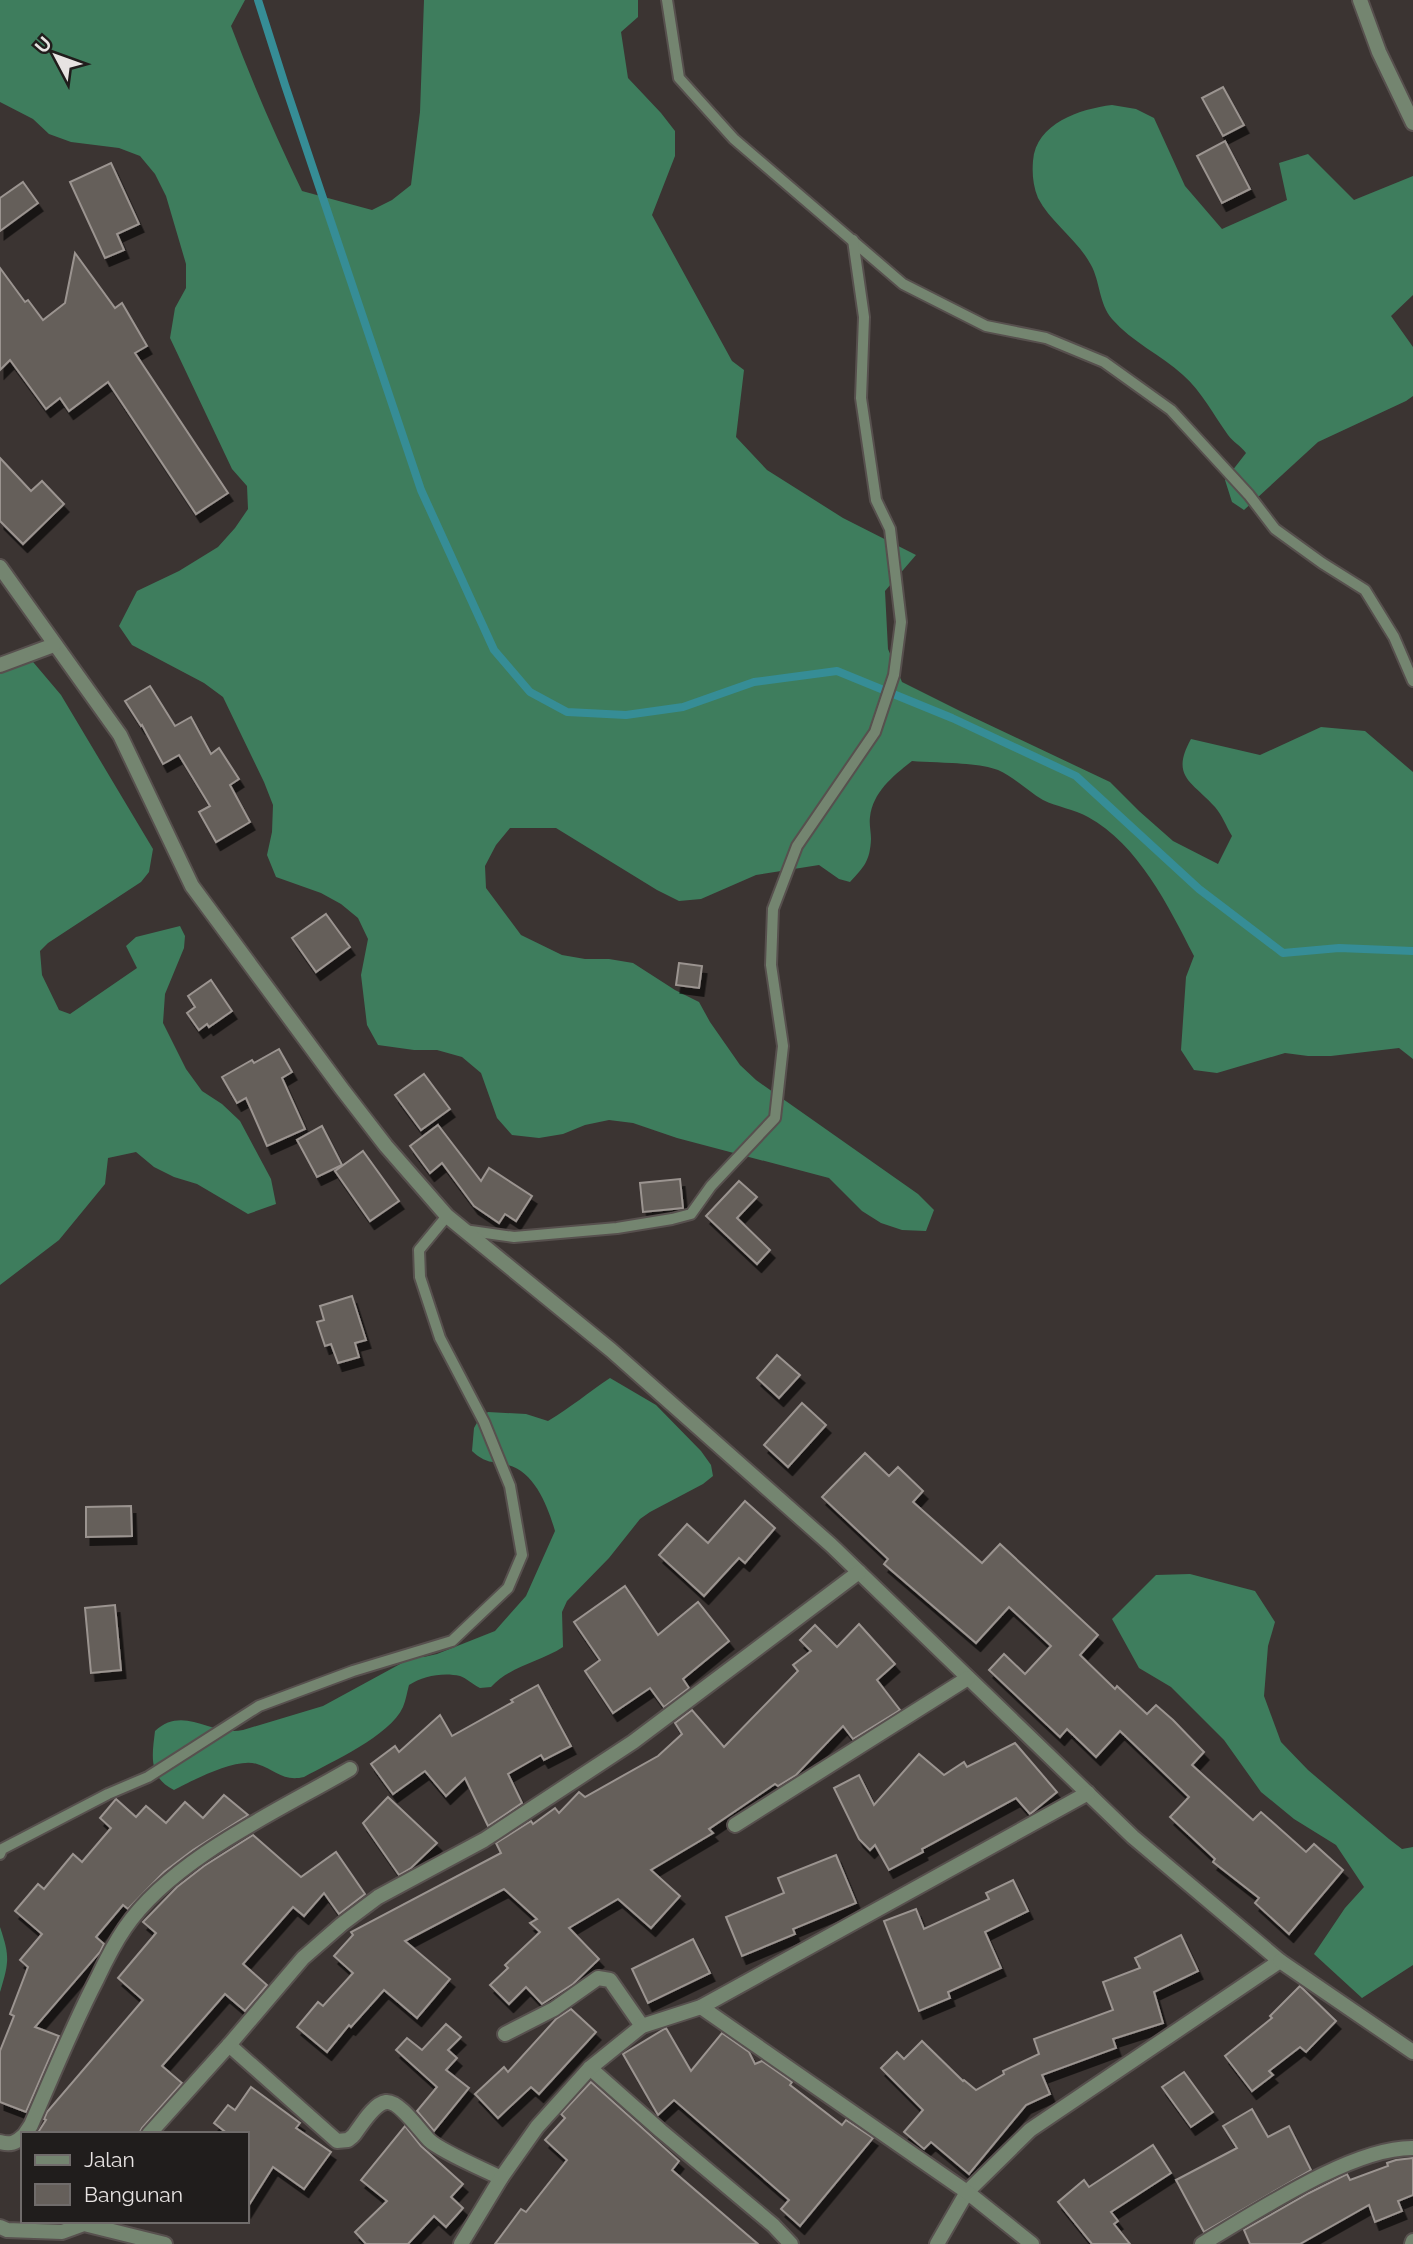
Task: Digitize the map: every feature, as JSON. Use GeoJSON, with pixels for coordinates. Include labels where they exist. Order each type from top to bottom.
{"type":"FeatureCollection","features":[{"type":"Feature","properties":{"kind":"street"},"geometry":{"type":"LineString","coordinates":[[1360,0],[1379,52],[1413,123]]}},
{"type":"Feature","properties":{"kind":"street"},"geometry":{"type":"LineString","coordinates":[[0,567],[120,735],[192,886],[386,1146],[447,1216],[611,1350],[859,1572],[1133,1837],[1280,1961],[1413,2052]]}},
{"type":"Feature","properties":{"kind":"street"},"geometry":{"type":"LineString","coordinates":[[0,665],[54,645]]}},
{"type":"Feature","properties":{"kind":"street"},"geometry":{"type":"LineString","coordinates":[[151,2132],[303,1958],[342,1924],[378,1897],[484,1840],[633,1742],[859,1572]]}},
{"type":"Feature","properties":{"kind":"street"},"geometry":{"type":"LineString","coordinates":[[735,1825],[968,1678]]}},
{"type":"Feature","properties":{"kind":"street"},"geometry":{"type":"LineString","coordinates":[[26,2132],[111,1952],[125,1927],[149,1899],[212,1847],[350,1769]]}},
{"type":"Feature","properties":{"kind":"street"},"geometry":{"type":"LineString","coordinates":[[461,2244],[501,2178],[537,2127],[590,2068],[642,2026],[701,2007],[1088,1793]]}},
{"type":"Feature","properties":{"kind":"street"},"geometry":{"type":"LineString","coordinates":[[937,2244],[967,2192],[1030,2130],[1280,1961]]}},
{"type":"Feature","properties":{"kind":"street"},"geometry":{"type":"LineString","coordinates":[[505,2034],[554,2010],[598,1978],[610,1980],[642,2026]]}},
{"type":"Feature","properties":{"kind":"street"},"geometry":{"type":"LineString","coordinates":[[701,2007],[967,2192],[1032,2244]]}},
{"type":"Feature","properties":{"kind":"street"},"geometry":{"type":"LineString","coordinates":[[229,2045],[337,2141],[348,2140],[354,2136],[378,2105],[389,2101],[412,2120],[432,2143],[501,2178]]}},
{"type":"Feature","properties":{"kind":"street"},"geometry":{"type":"LineString","coordinates":[[590,2068],[773,2225],[791,2244]]}},
{"type":"Feature","properties":{"kind":"street"},"geometry":{"type":"LineString","coordinates":[[0,2143],[15,2143],[21,2138]]}},
{"type":"Feature","properties":{"kind":"street"},"geometry":{"type":"LineString","coordinates":[[1202,2244],[1344,2165],[1382,2152],[1413,2148]]}},
{"type":"Feature","properties":{"kind":"street"},"geometry":{"type":"LineString","coordinates":[[0,2227],[7,2230],[84,2224],[165,2244]]}},
{"type":"Feature","properties":{"kind":"street"},"geometry":{"type":"LineString","coordinates":[[52,2244],[67,2227]]}},
{"type":"Feature","properties":{"kind":"lane"},"geometry":{"type":"LineString","coordinates":[[667,0],[679,78],[734,139],[903,284],[986,326],[1046,338],[1104,362],[1171,410],[1249,495],[1275,529],[1365,590],[1394,637],[1413,681]]}},
{"type":"Feature","properties":{"kind":"lane"},"geometry":{"type":"LineString","coordinates":[[464,1230],[514,1237],[617,1227],[691,1214],[711,1186],[775,1118],[783,1046],[771,965],[773,909],[797,846],[875,732],[894,675],[901,622],[890,529],[876,499],[861,398],[864,317],[853,240]]}},
{"type":"Feature","properties":{"kind":"lane"},"geometry":{"type":"LineString","coordinates":[[0,1854],[2,1849],[108,1794],[148,1777],[259,1706],[353,1671],[452,1641],[508,1588],[522,1555],[510,1486],[484,1422],[440,1338],[420,1277],[419,1250],[447,1216]]}},
{"type":"Feature","properties":{"kind":"green space"},"geometry":{"type":"Polygon","coordinates":[[[0,0],[245,0],[231,26],[302,191],[372,210],[392,200],[411,185],[420,112],[424,0],[638,0],[638,17],[621,32],[628,78],[675,131],[675,156],[652,215],[732,361],[744,370],[736,437],[767,470],[843,518],[916,555],[885,591],[888,649],[902,682],[1110,782],[1173,841],[1218,864],[1232,836],[1217,810],[1186,778],[1183,762],[1191,739],[1260,755],[1321,727],[1365,731],[1413,772],[1413,1059],[1399,1048],[1331,1056],[1285,1053],[1217,1073],[1194,1070],[1181,1050],[1186,977],[1194,956],[1163,898],[1122,843],[1088,817],[1043,800],[998,770],[968,764],[912,761],[891,779],[875,800],[870,817],[868,858],[850,882],[839,879],[819,865],[756,875],[701,899],[679,901],[556,828],[510,828],[496,845],[485,866],[486,888],[521,935],[562,955],[633,963],[699,1002],[740,1065],[756,1080],[918,1194],[934,1210],[926,1231],[902,1230],[881,1223],[862,1211],[829,1178],[677,1138],[633,1123],[609,1120],[585,1125],[563,1134],[539,1138],[512,1135],[497,1118],[481,1073],[462,1057],[437,1050],[378,1045],[367,1025],[361,975],[368,939],[358,918],[341,904],[321,893],[276,877],[267,855],[272,832],[273,805],[223,697],[204,683],[132,645],[119,626],[137,591],[179,571],[218,547],[248,509],[247,486],[232,469],[170,338],[175,308],[186,288],[186,264],[166,196],[155,174],[140,156],[119,148],[71,142],[49,134],[33,119],[0,102],[0,0]]]}},
{"type":"Feature","properties":{"kind":"green space"},"geometry":{"type":"Polygon","coordinates":[[[1112,105],[1136,109],[1154,118],[1185,186],[1222,229],[1287,200],[1279,163],[1308,154],[1354,200],[1413,176],[1413,295],[1391,316],[1413,347],[1413,396],[1318,442],[1244,510],[1232,502],[1225,480],[1246,453],[1228,435],[1190,382],[1128,335],[1112,319],[1104,306],[1086,256],[1050,216],[1036,193],[1033,161],[1042,137],[1062,120],[1074,114],[1112,105]]]}},
{"type":"Feature","properties":{"kind":"green space"},"geometry":{"type":"Polygon","coordinates":[[[28,656],[61,695],[153,849],[149,872],[141,882],[40,951],[42,975],[59,1010],[70,1014],[137,968],[126,946],[136,937],[180,926],[185,936],[184,948],[165,994],[163,1023],[186,1069],[202,1091],[222,1104],[240,1121],[271,1179],[276,1204],[248,1214],[197,1184],[154,1167],[136,1152],[108,1158],[105,1184],[59,1240],[0,1285],[0,670],[28,656]]]}},
{"type":"Feature","properties":{"kind":"green space"},"geometry":{"type":"Polygon","coordinates":[[[610,1378],[656,1405],[701,1451],[711,1465],[713,1476],[640,1519],[609,1558],[567,1601],[562,1612],[563,1647],[507,1674],[491,1687],[480,1688],[462,1677],[447,1674],[427,1677],[409,1685],[403,1707],[386,1728],[359,1747],[304,1777],[285,1777],[264,1766],[248,1763],[215,1771],[174,1790],[160,1779],[154,1765],[154,1740],[155,1731],[166,1723],[177,1720],[232,1731],[243,1730],[323,1706],[413,1657],[437,1654],[495,1631],[526,1596],[555,1531],[544,1501],[526,1475],[508,1465],[485,1460],[472,1451],[474,1428],[479,1419],[488,1412],[526,1414],[548,1421],[610,1378]]]}},
{"type":"Feature","properties":{"kind":"green space"},"geometry":{"type":"Polygon","coordinates":[[[1190,1574],[1255,1591],[1275,1622],[1268,1646],[1264,1696],[1281,1742],[1308,1770],[1389,1839],[1402,1849],[1413,1847],[1413,1965],[1362,1998],[1314,1954],[1345,1908],[1364,1887],[1336,1845],[1294,1819],[1261,1792],[1224,1740],[1171,1687],[1139,1668],[1112,1619],[1156,1575],[1190,1574]]]}},
{"type":"Feature","properties":{"kind":"green space"},"geometry":{"type":"Polygon","coordinates":[[[0,1927],[7,1960],[0,1992],[0,1927]]]}},
{"type":"Feature","properties":{"kind":"building"},"geometry":{"type":"Polygon","coordinates":[[[1223,87],[1244,125],[1223,136],[1202,98],[1223,87]]]}},
{"type":"Feature","properties":{"kind":"building"},"geometry":{"type":"Polygon","coordinates":[[[1225,141],[1250,189],[1222,203],[1197,156],[1225,141]]]}},
{"type":"Feature","properties":{"kind":"building"},"geometry":{"type":"Polygon","coordinates":[[[111,163],[139,224],[117,234],[124,250],[105,258],[70,182],[111,163]]]}},
{"type":"Feature","properties":{"kind":"building"},"geometry":{"type":"Polygon","coordinates":[[[23,182],[38,203],[0,231],[0,198],[23,182]]]}},
{"type":"Feature","properties":{"kind":"building"},"geometry":{"type":"Polygon","coordinates":[[[75,253],[115,308],[122,303],[147,346],[135,353],[228,493],[196,514],[108,382],[69,411],[60,398],[46,409],[10,360],[0,370],[0,268],[25,302],[28,300],[43,320],[65,303],[75,253]]]}},
{"type":"Feature","properties":{"kind":"building"},"geometry":{"type":"Polygon","coordinates":[[[0,458],[31,491],[42,481],[64,504],[23,544],[0,521],[0,458]]]}},
{"type":"Feature","properties":{"kind":"building"},"geometry":{"type":"Polygon","coordinates":[[[150,686],[175,726],[191,717],[211,754],[219,748],[239,779],[230,785],[250,822],[216,842],[199,812],[210,806],[179,755],[163,764],[142,725],[125,701],[150,686]]]}},
{"type":"Feature","properties":{"kind":"building"},"geometry":{"type":"Polygon","coordinates":[[[326,914],[350,947],[316,972],[292,938],[326,914]]]}},
{"type":"Feature","properties":{"kind":"building"},"geometry":{"type":"Polygon","coordinates":[[[679,963],[702,966],[699,988],[676,985],[679,963]]]}},
{"type":"Feature","properties":{"kind":"building"},"geometry":{"type":"Polygon","coordinates":[[[211,980],[232,1011],[209,1027],[207,1024],[199,1030],[187,1013],[195,1007],[188,996],[211,980]]]}},
{"type":"Feature","properties":{"kind":"building"},"geometry":{"type":"Polygon","coordinates":[[[279,1049],[292,1072],[282,1078],[305,1129],[267,1146],[246,1098],[237,1103],[222,1077],[279,1049]]]}},
{"type":"Feature","properties":{"kind":"building"},"geometry":{"type":"Polygon","coordinates":[[[424,1074],[450,1109],[421,1130],[395,1095],[424,1074]]]}},
{"type":"Feature","properties":{"kind":"building"},"geometry":{"type":"Polygon","coordinates":[[[438,1125],[481,1181],[489,1168],[532,1196],[516,1221],[505,1214],[499,1223],[474,1206],[442,1163],[430,1173],[410,1146],[438,1125]]]}},
{"type":"Feature","properties":{"kind":"building"},"geometry":{"type":"Polygon","coordinates":[[[322,1126],[342,1165],[317,1177],[297,1140],[322,1126]]]}},
{"type":"Feature","properties":{"kind":"building"},"geometry":{"type":"Polygon","coordinates":[[[363,1151],[399,1201],[370,1221],[335,1171],[363,1151]]]}},
{"type":"Feature","properties":{"kind":"building"},"geometry":{"type":"Polygon","coordinates":[[[680,1179],[683,1208],[643,1212],[640,1183],[680,1179]]]}},
{"type":"Feature","properties":{"kind":"building"},"geometry":{"type":"Polygon","coordinates":[[[739,1181],[757,1197],[737,1218],[770,1250],[757,1264],[706,1216],[739,1181]]]}},
{"type":"Feature","properties":{"kind":"building"},"geometry":{"type":"Polygon","coordinates":[[[352,1296],[366,1340],[355,1343],[359,1357],[338,1363],[331,1344],[325,1346],[317,1322],[324,1320],[320,1306],[352,1296]]]}},
{"type":"Feature","properties":{"kind":"building"},"geometry":{"type":"Polygon","coordinates":[[[777,1355],[800,1375],[779,1398],[757,1378],[777,1355]]]}},
{"type":"Feature","properties":{"kind":"building"},"geometry":{"type":"Polygon","coordinates":[[[802,1403],[826,1425],[788,1467],[764,1445],[802,1403]]]}},
{"type":"Feature","properties":{"kind":"building"},"geometry":{"type":"Polygon","coordinates":[[[865,1453],[889,1476],[898,1467],[923,1491],[913,1502],[982,1563],[1000,1544],[1098,1635],[1080,1655],[1115,1689],[1117,1686],[1147,1714],[1156,1705],[1173,1720],[1204,1752],[1192,1765],[1253,1820],[1261,1812],[1306,1852],[1314,1844],[1343,1870],[1289,1934],[1255,1903],[1259,1898],[1213,1862],[1215,1859],[1170,1817],[1189,1797],[1120,1731],[1096,1757],[1067,1729],[1060,1737],[989,1670],[1004,1654],[1025,1674],[1051,1646],[1009,1607],[976,1643],[884,1564],[888,1559],[822,1497],[865,1453]]]}},
{"type":"Feature","properties":{"kind":"building"},"geometry":{"type":"Polygon","coordinates":[[[745,1501],[775,1528],[745,1563],[739,1558],[704,1596],[659,1555],[687,1524],[708,1543],[745,1501]]]}},
{"type":"Feature","properties":{"kind":"building"},"geometry":{"type":"Polygon","coordinates":[[[131,1506],[132,1536],[86,1537],[86,1507],[131,1506]]]}},
{"type":"Feature","properties":{"kind":"building"},"geometry":{"type":"Polygon","coordinates":[[[625,1586],[658,1635],[698,1602],[729,1641],[683,1679],[689,1688],[664,1707],[650,1688],[613,1713],[585,1671],[600,1660],[574,1622],[625,1586]]]}},
{"type":"Feature","properties":{"kind":"building"},"geometry":{"type":"Polygon","coordinates":[[[115,1605],[121,1670],[91,1673],[85,1608],[115,1605]]]}},
{"type":"Feature","properties":{"kind":"building"},"geometry":{"type":"Polygon","coordinates":[[[859,1624],[895,1664],[877,1680],[900,1710],[853,1739],[843,1726],[796,1775],[778,1786],[775,1784],[709,1829],[713,1833],[651,1870],[680,1896],[651,1928],[618,1899],[569,1928],[599,1959],[573,1984],[542,2004],[526,1987],[509,2004],[490,1985],[508,1968],[505,1965],[540,1932],[530,1923],[537,1919],[504,1889],[405,1941],[450,1979],[417,2018],[384,1990],[327,2052],[297,2027],[318,2002],[323,2006],[353,1973],[334,1956],[353,1935],[351,1932],[501,1853],[496,1843],[531,1821],[533,1824],[555,1808],[559,1813],[579,1792],[585,1797],[658,1756],[682,1734],[675,1723],[692,1710],[724,1747],[798,1671],[793,1665],[811,1651],[800,1640],[815,1625],[837,1647],[859,1624]]]}},
{"type":"Feature","properties":{"kind":"building"},"geometry":{"type":"Polygon","coordinates":[[[538,1685],[571,1746],[544,1760],[541,1755],[508,1774],[522,1803],[488,1826],[465,1778],[446,1796],[425,1771],[393,1794],[371,1764],[395,1746],[399,1752],[440,1715],[452,1736],[538,1685]]]}},
{"type":"Feature","properties":{"kind":"building"},"geometry":{"type":"Polygon","coordinates":[[[1015,1743],[1057,1792],[1030,1814],[1016,1798],[889,1870],[875,1845],[870,1850],[859,1839],[834,1788],[859,1775],[874,1805],[919,1754],[944,1775],[964,1762],[967,1767],[1015,1743]]]}},
{"type":"Feature","properties":{"kind":"building"},"geometry":{"type":"Polygon","coordinates":[[[224,1795],[248,1815],[164,1872],[128,1909],[123,1905],[96,1937],[104,1944],[100,1952],[35,2027],[59,2036],[26,2112],[0,2102],[0,2051],[14,2016],[10,2014],[28,1967],[20,1960],[42,1934],[15,1911],[38,1884],[44,1889],[73,1854],[82,1862],[111,1828],[100,1818],[116,1799],[136,1817],[146,1806],[166,1823],[185,1802],[203,1818],[224,1795]]]}},
{"type":"Feature","properties":{"kind":"building"},"geometry":{"type":"Polygon","coordinates":[[[388,1797],[437,1843],[411,1868],[399,1875],[363,1823],[388,1797]]]}},
{"type":"Feature","properties":{"kind":"building"},"geometry":{"type":"Polygon","coordinates":[[[253,1835],[301,1877],[336,1852],[365,1894],[339,1914],[324,1893],[304,1916],[293,1907],[243,1964],[267,1985],[245,2011],[225,1994],[162,2066],[182,2083],[140,2132],[38,2132],[46,2120],[44,2119],[47,2112],[143,2000],[118,1978],[156,1933],[143,1922],[177,1887],[253,1835]]]}},
{"type":"Feature","properties":{"kind":"building"},"geometry":{"type":"Polygon","coordinates":[[[836,1855],[856,1903],[793,1929],[795,1934],[742,1956],[726,1917],[784,1893],[778,1878],[836,1855]]]}},
{"type":"Feature","properties":{"kind":"building"},"geometry":{"type":"Polygon","coordinates":[[[1013,1880],[1028,1911],[985,1932],[1001,1968],[948,1992],[950,1998],[919,2011],[884,1921],[916,1909],[924,1929],[989,1899],[986,1893],[1013,1880]]]}},
{"type":"Feature","properties":{"kind":"building"},"geometry":{"type":"Polygon","coordinates":[[[1181,1935],[1198,1971],[1154,1992],[1163,2023],[1113,2039],[1116,2048],[1042,2075],[1050,2094],[1026,2105],[969,2174],[931,2142],[924,2149],[904,2132],[923,2110],[881,2068],[897,2052],[904,2059],[922,2041],[976,2090],[1004,2074],[1003,2071],[1039,2054],[1034,2039],[1113,2010],[1103,1982],[1140,1968],[1135,1958],[1181,1935]]]}},
{"type":"Feature","properties":{"kind":"building"},"geometry":{"type":"Polygon","coordinates":[[[693,1939],[710,1973],[648,2003],[632,1969],[693,1939]]]}},
{"type":"Feature","properties":{"kind":"building"},"geometry":{"type":"Polygon","coordinates":[[[1300,1986],[1336,2021],[1306,2052],[1300,2047],[1269,2071],[1273,2075],[1252,2091],[1225,2056],[1272,2018],[1270,2016],[1300,1986]]]}},
{"type":"Feature","properties":{"kind":"building"},"geometry":{"type":"Polygon","coordinates":[[[571,2009],[596,2032],[539,2094],[531,2087],[498,2118],[475,2094],[504,2067],[508,2072],[556,2019],[571,2009]]]}},
{"type":"Feature","properties":{"kind":"building"},"geometry":{"type":"Polygon","coordinates":[[[446,2024],[461,2037],[448,2050],[457,2058],[446,2070],[469,2088],[434,2131],[417,2111],[437,2087],[396,2050],[407,2038],[422,2050],[446,2024]]]}},
{"type":"Feature","properties":{"kind":"building"},"geometry":{"type":"Polygon","coordinates":[[[666,2028],[691,2071],[722,2033],[749,2052],[755,2064],[762,2061],[792,2082],[790,2085],[842,2125],[846,2120],[873,2138],[800,2226],[781,2209],[789,2200],[674,2100],[658,2115],[623,2054],[666,2028]]]}},
{"type":"Feature","properties":{"kind":"building"},"geometry":{"type":"Polygon","coordinates":[[[1184,2072],[1213,2112],[1191,2127],[1162,2087],[1184,2072]]]}},
{"type":"Feature","properties":{"kind":"building"},"geometry":{"type":"Polygon","coordinates":[[[591,2082],[679,2161],[672,2170],[758,2244],[495,2244],[521,2209],[526,2212],[567,2160],[545,2140],[565,2118],[561,2114],[591,2082]]]}},
{"type":"Feature","properties":{"kind":"building"},"geometry":{"type":"Polygon","coordinates":[[[251,2087],[300,2123],[296,2128],[331,2152],[304,2189],[273,2167],[248,2206],[248,2132],[225,2132],[214,2123],[228,2105],[235,2110],[251,2087]]]}},
{"type":"Feature","properties":{"kind":"building"},"geometry":{"type":"Polygon","coordinates":[[[1252,2109],[1268,2137],[1289,2126],[1311,2170],[1204,2232],[1176,2180],[1237,2148],[1223,2126],[1252,2109]]]}},
{"type":"Feature","properties":{"kind":"building"},"geometry":{"type":"Polygon","coordinates":[[[405,2126],[421,2146],[463,2184],[451,2197],[463,2208],[446,2227],[434,2216],[408,2244],[366,2244],[355,2232],[387,2201],[361,2180],[405,2126]]]}},
{"type":"Feature","properties":{"kind":"building"},"geometry":{"type":"Polygon","coordinates":[[[1153,2145],[1171,2173],[1111,2212],[1118,2221],[1114,2224],[1130,2244],[1092,2244],[1058,2202],[1084,2180],[1089,2187],[1153,2145]]]}},
{"type":"Feature","properties":{"kind":"building"},"geometry":{"type":"Polygon","coordinates":[[[1413,2158],[1413,2195],[1398,2201],[1402,2211],[1375,2222],[1369,2205],[1300,2244],[1250,2244],[1244,2230],[1309,2193],[1347,2174],[1350,2180],[1388,2166],[1387,2163],[1413,2158]]]}},
{"type":"Feature","properties":{"kind":"waterway"},"geometry":{"type":"LineString","coordinates":[[258,0],[421,490],[494,650],[530,692],[567,712],[626,715],[683,707],[754,682],[837,671],[952,718],[1076,776],[1199,889],[1283,953],[1339,948],[1413,951]]}}]}
